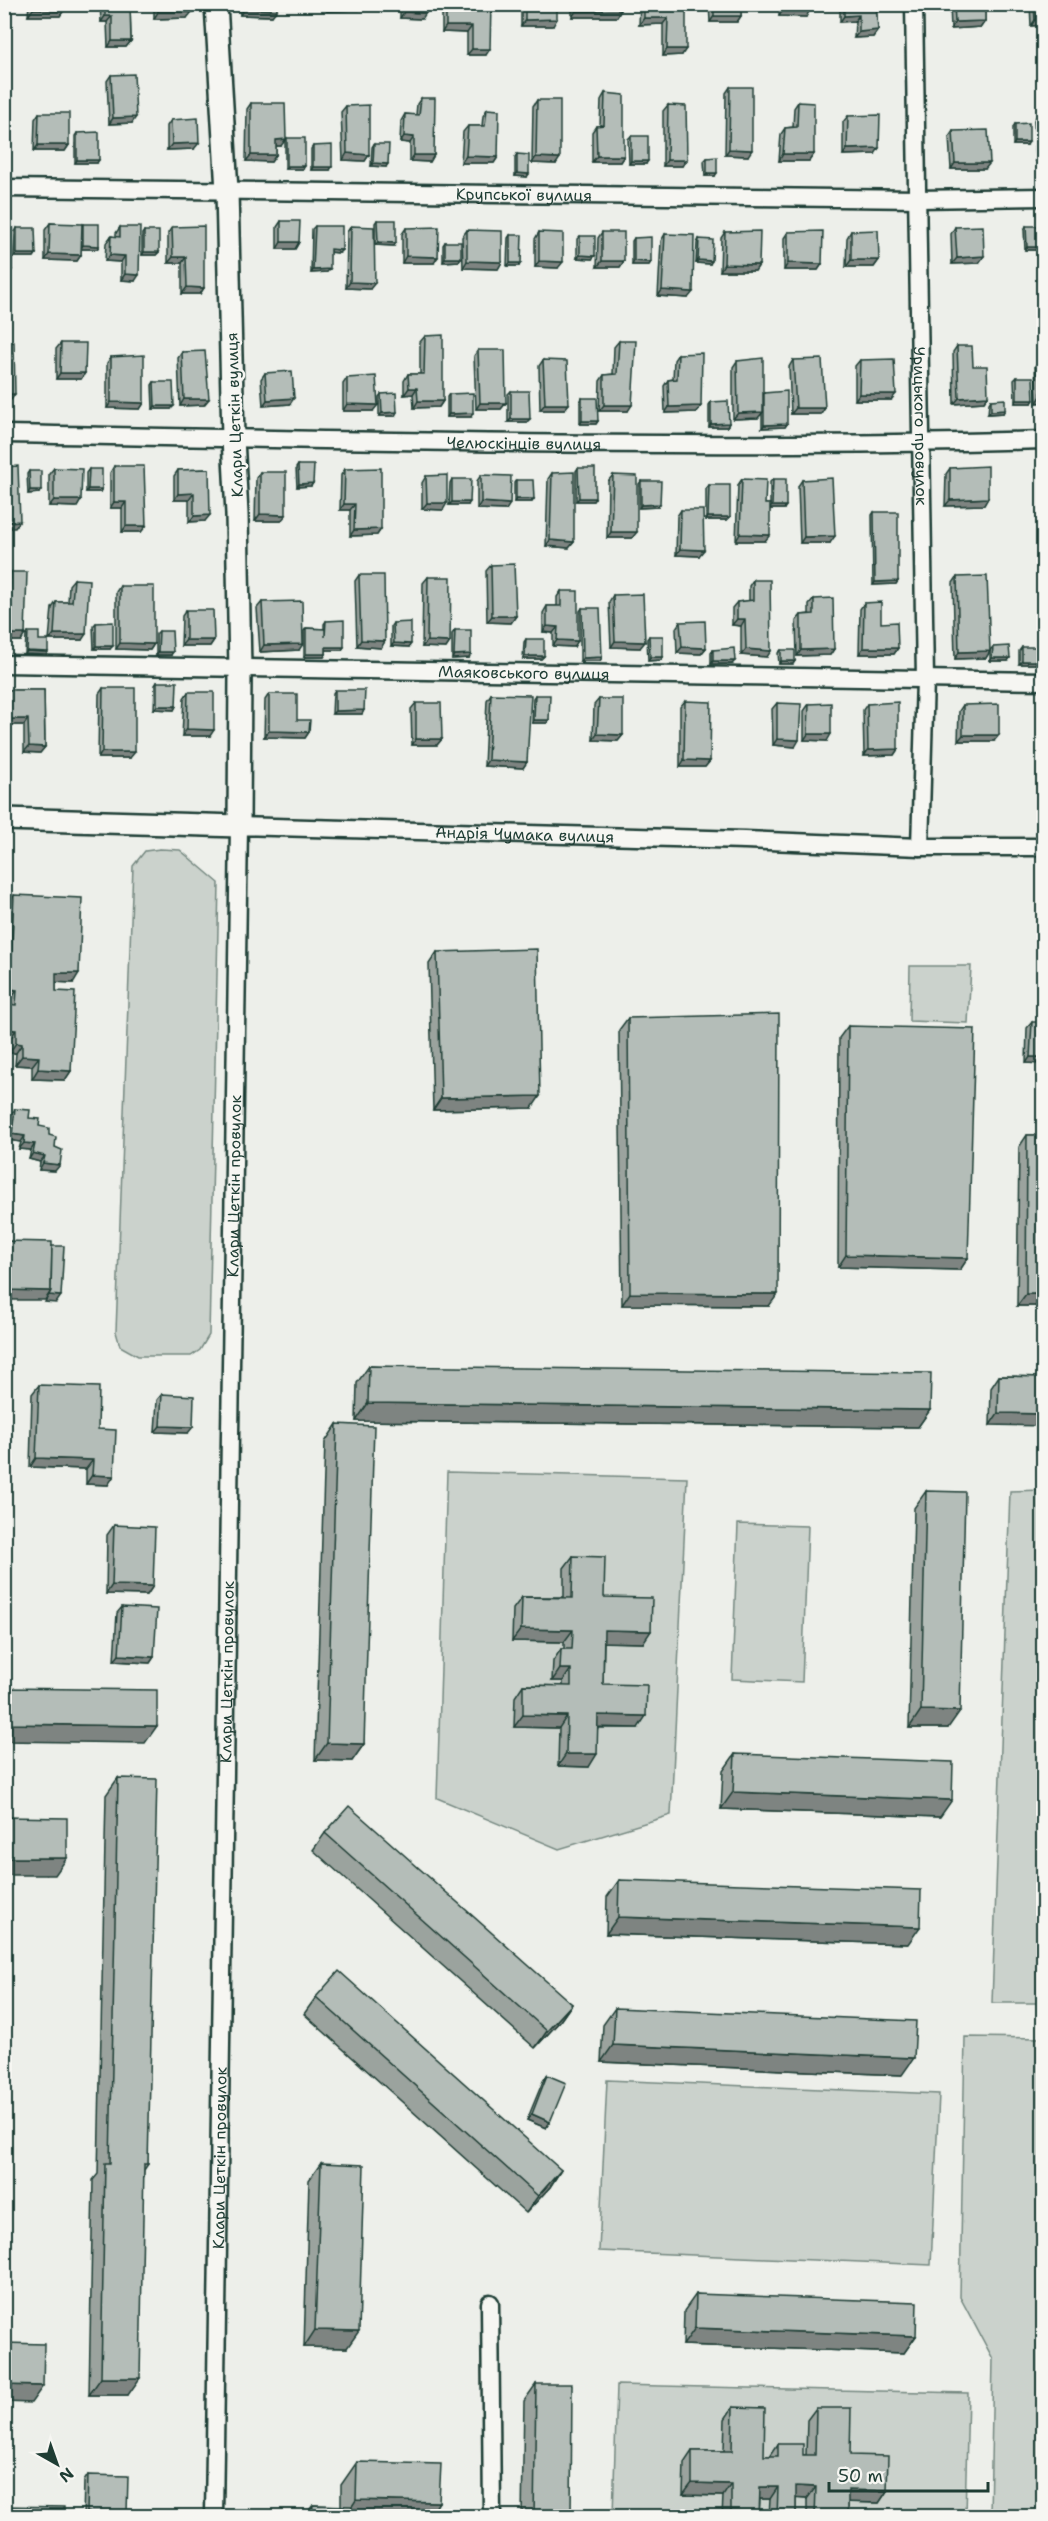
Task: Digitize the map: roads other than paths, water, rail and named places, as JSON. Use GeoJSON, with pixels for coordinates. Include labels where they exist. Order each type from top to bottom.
{"type":"FeatureCollection","features":[{"type":"Feature","properties":{"kind":"street","name":"Клари Цеткін вулиця"},"geometry":{"type":"LineString","coordinates":[[216,4],[227,190],[237,514],[240,670],[239,826]]}},
{"type":"Feature","properties":{"kind":"street","name":"Урицького провулок"},"geometry":{"type":"LineString","coordinates":[[914,4],[919,199],[920,444],[925,679],[920,847]]}},
{"type":"Feature","properties":{"kind":"street","name":"Крупської вулиця"},"geometry":{"type":"LineString","coordinates":[[4,188],[919,199],[1044,197]]}},
{"type":"Feature","properties":{"kind":"street","name":"Челюскінців вулиця"},"geometry":{"type":"LineString","coordinates":[[4,434],[606,445],[920,444],[1044,440]]}},
{"type":"Feature","properties":{"kind":"street","name":"Маяковського вулиця"},"geometry":{"type":"LineString","coordinates":[[4,664],[240,670],[1044,681]]}},
{"type":"Feature","properties":{"kind":"street","name":"Андрія Чумака вулиця"},"geometry":{"type":"LineString","coordinates":[[4,819],[722,839],[920,847],[1044,847]]}},
{"type":"Feature","properties":{"kind":"street","name":"Клари Цеткін провулок"},"geometry":{"type":"LineString","coordinates":[[214,2517],[239,826]]}},
{"type":"Feature","properties":{"kind":"street"},"geometry":{"type":"LineString","coordinates":[[490,2303],[492,2517]]}}]}
